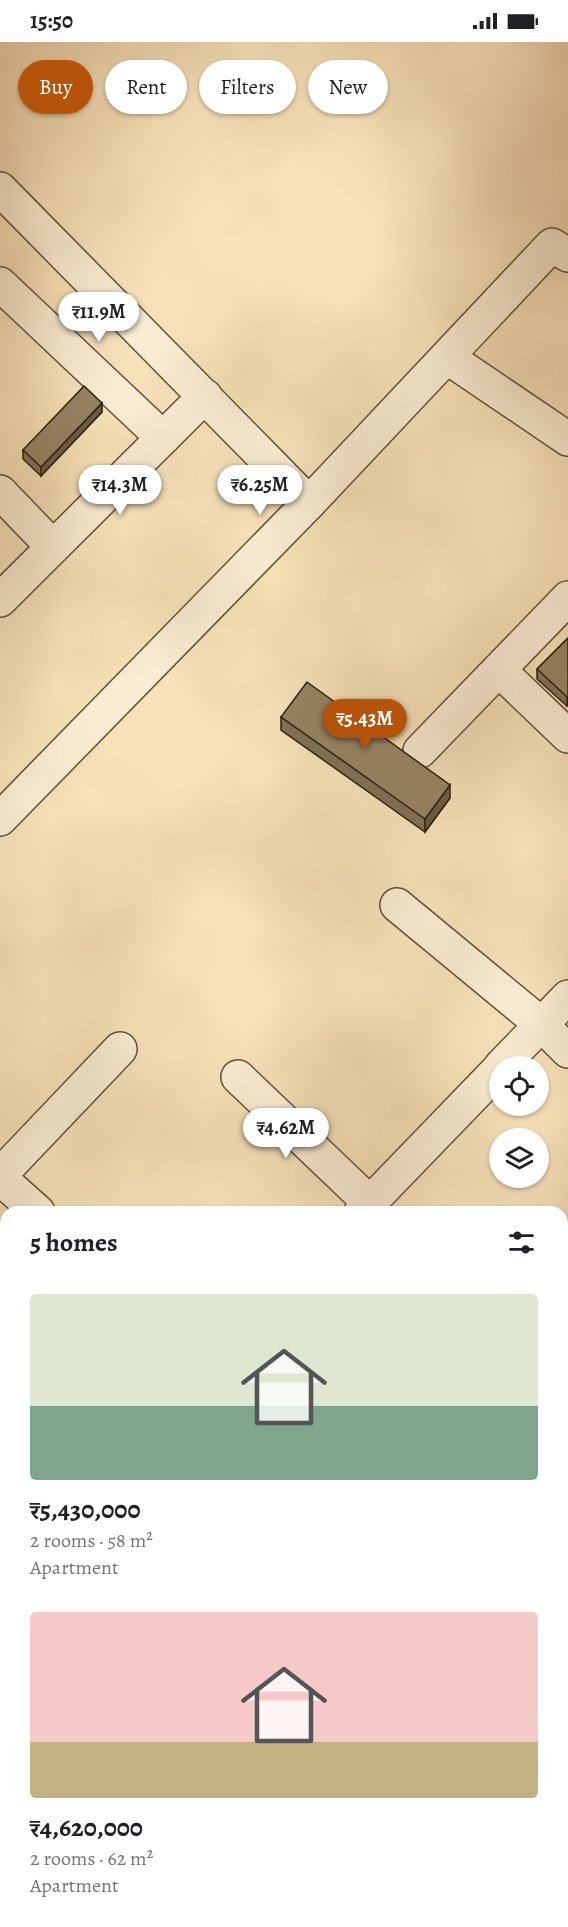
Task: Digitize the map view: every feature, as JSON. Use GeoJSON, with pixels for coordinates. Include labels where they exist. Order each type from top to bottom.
{"type":"FeatureCollection","features":[{"type":"Feature","properties":{"kind":"street"},"geometry":{"type":"LineString","coordinates":[[0,189],[309,503]]}},
{"type":"Feature","properties":{"kind":"street"},"geometry":{"type":"LineString","coordinates":[[0,819],[309,503],[552,245],[568,255]]}},
{"type":"Feature","properties":{"kind":"street"},"geometry":{"type":"LineString","coordinates":[[0,284],[163,438]]}},
{"type":"Feature","properties":{"kind":"street"},"geometry":{"type":"LineString","coordinates":[[447,357],[568,439]]}},
{"type":"Feature","properties":{"kind":"street"},"geometry":{"type":"LineString","coordinates":[[0,600],[205,396]]}},
{"type":"Feature","properties":{"kind":"street"},"geometry":{"type":"LineString","coordinates":[[0,492],[53,547]]}},
{"type":"Feature","properties":{"kind":"street"},"geometry":{"type":"LineString","coordinates":[[420,751],[568,598]]}},
{"type":"Feature","properties":{"kind":"street"},"geometry":{"type":"LineString","coordinates":[[499,670],[568,736]]}},
{"type":"Feature","properties":{"kind":"street"},"geometry":{"type":"LineString","coordinates":[[397,905],[541,1024],[568,1051]]}},
{"type":"Feature","properties":{"kind":"street"},"geometry":{"type":"LineString","coordinates":[[510,1056],[568,997]]}},
{"type":"Feature","properties":{"kind":"street"},"geometry":{"type":"LineString","coordinates":[[32,1206],[0,1176],[120,1049]]}},
{"type":"Feature","properties":{"kind":"street"},"geometry":{"type":"LineString","coordinates":[[238,1077],[363,1206]]}},
{"type":"Feature","properties":{"kind":"street"},"geometry":{"type":"LineString","coordinates":[[367,1206],[489,1078]]}},
{"type":"Feature","properties":{"kind":"building"},"geometry":{"type":"Polygon","coordinates":[[[84,386],[102,403],[41,467],[23,450],[84,386]]]}},
{"type":"Feature","properties":{"kind":"building"},"geometry":{"type":"Polygon","coordinates":[[[568,638],[568,696],[567,697],[537,669],[568,638]]]}},
{"type":"Feature","properties":{"kind":"building"},"geometry":{"type":"Polygon","coordinates":[[[307,682],[450,785],[425,819],[281,717],[307,682]]]}}]}
